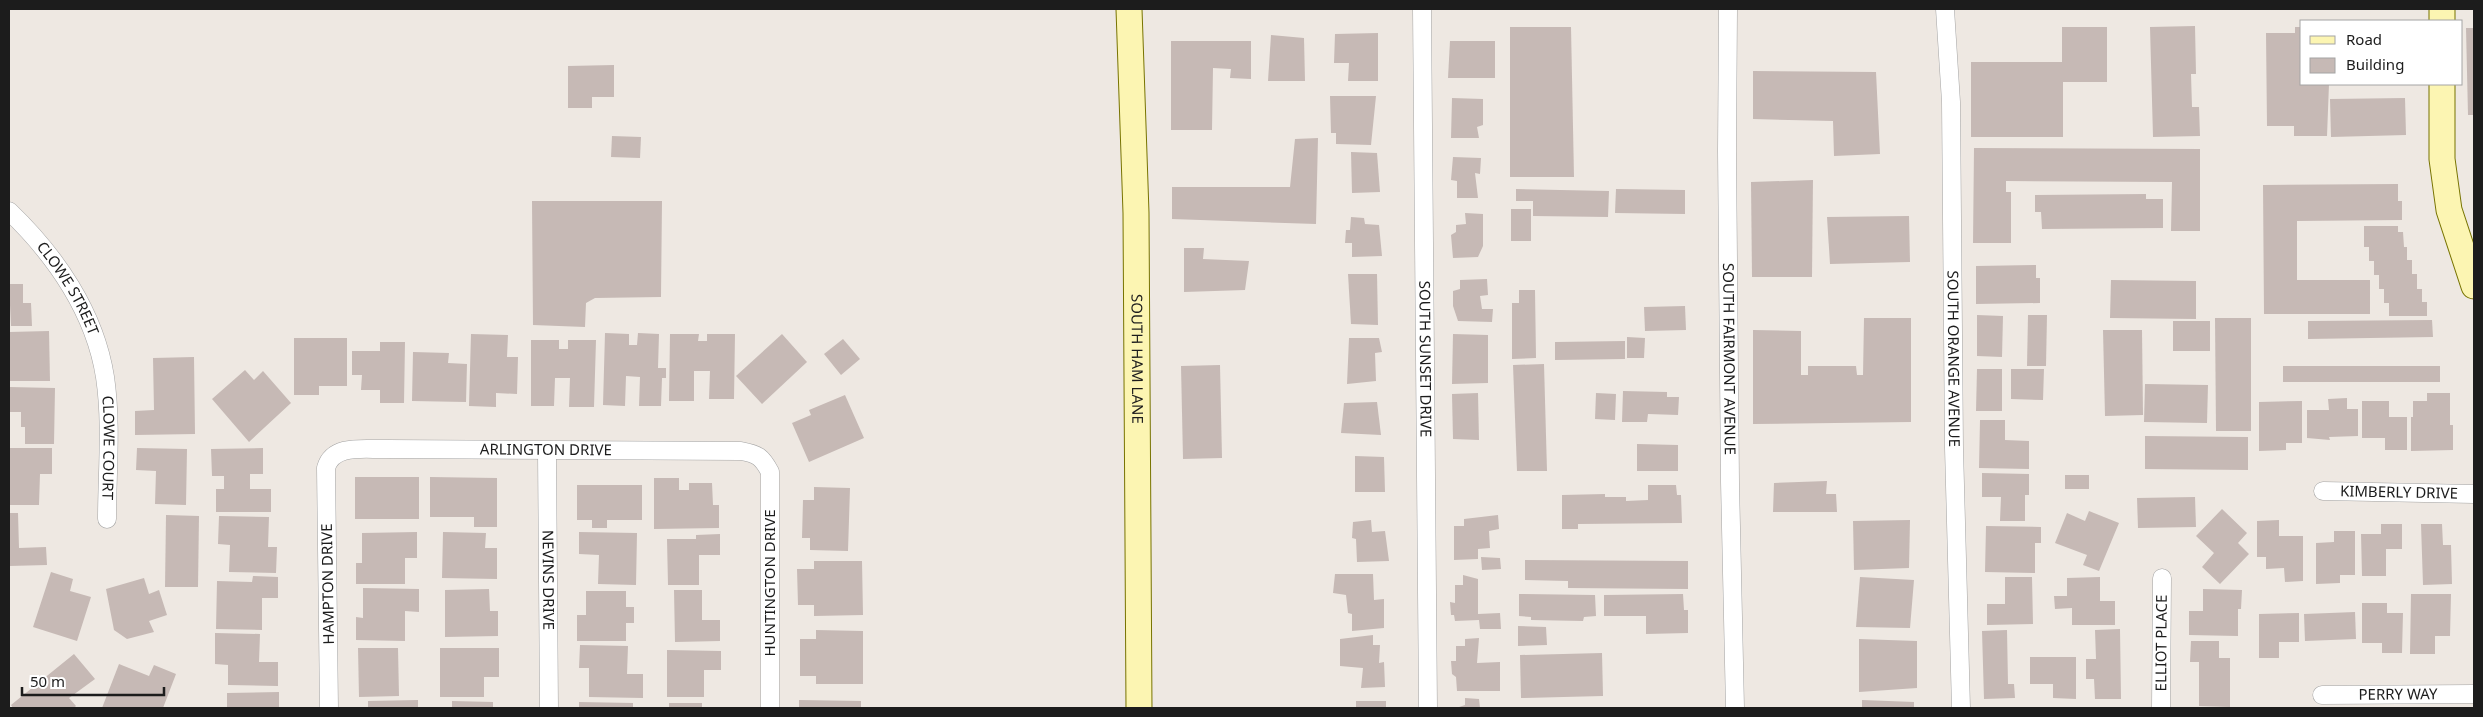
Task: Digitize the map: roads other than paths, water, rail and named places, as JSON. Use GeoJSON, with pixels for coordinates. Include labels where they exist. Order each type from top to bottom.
{"type":"FeatureCollection","features":[{"type":"Feature","properties":{"kind":"main road","name":"SOUTH HAM LANE"},"geometry":{"type":"LineString","coordinates":[[1129,9],[1136,213],[1139,708]]}},
{"type":"Feature","properties":{"kind":"main road"},"geometry":{"type":"LineString","coordinates":[[2442,85],[2442,160],[2449,210],[2474,286]]}},
{"type":"Feature","properties":{"kind":"street","name":"SOUTH SUNSET DRIVE"},"geometry":{"type":"LineString","coordinates":[[1422,9],[1428,708]]}},
{"type":"Feature","properties":{"kind":"street","name":"SOUTH FAIRMONT AVENUE"},"geometry":{"type":"LineString","coordinates":[[1728,9],[1727,151],[1730,482],[1735,708]]}},
{"type":"Feature","properties":{"kind":"street","name":"SOUTH ORANGE AVENUE"},"geometry":{"type":"LineString","coordinates":[[1945,9],[1951,102],[1954,448],[1961,708]]}},
{"type":"Feature","properties":{"kind":"street","name":"CLOWE STREET"},"geometry":{"type":"LineString","coordinates":[[9,211],[23,224],[74,290],[94,332],[105,376]]}},
{"type":"Feature","properties":{"kind":"street","name":"CLOWE COURT"},"geometry":{"type":"LineString","coordinates":[[105,376],[107,404],[107,519]]}},
{"type":"Feature","properties":{"kind":"street","name":"ARLINGTON DRIVE"},"geometry":{"type":"LineString","coordinates":[[328,459],[340,451],[741,451],[757,454],[763,458]]}},
{"type":"Feature","properties":{"kind":"street","name":"NEVINS DRIVE"},"geometry":{"type":"LineString","coordinates":[[547,452],[549,708]]}},
{"type":"Feature","properties":{"kind":"street","name":"HUNTINGTON DRIVE"},"geometry":{"type":"LineString","coordinates":[[763,458],[770,472],[770,708]]}},
{"type":"Feature","properties":{"kind":"street","name":"HAMPTON DRIVE"},"geometry":{"type":"LineString","coordinates":[[328,459],[326,468],[329,708]]}},
{"type":"Feature","properties":{"kind":"street","name":"KIMBERLY DRIVE"},"geometry":{"type":"LineString","coordinates":[[2323,491],[2474,494]]}},
{"type":"Feature","properties":{"kind":"street","name":"ELLIOT PLACE"},"geometry":{"type":"LineString","coordinates":[[2161,708],[2162,578]]}},
{"type":"Feature","properties":{"kind":"street","name":"PERRY WAY"},"geometry":{"type":"LineString","coordinates":[[2322,695],[2474,694]]}}]}
